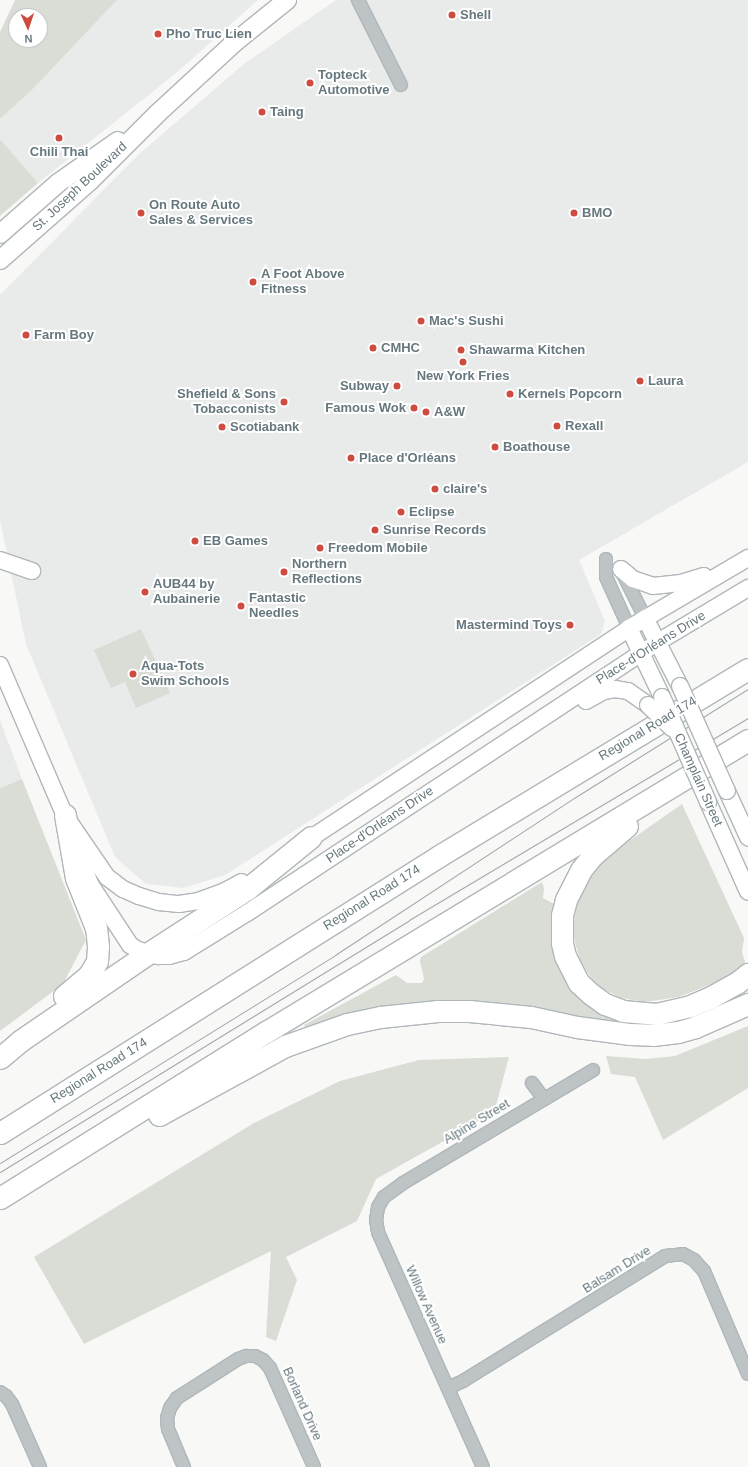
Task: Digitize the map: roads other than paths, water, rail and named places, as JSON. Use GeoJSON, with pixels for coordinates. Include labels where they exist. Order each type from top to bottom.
{"type":"FeatureCollection","features":[{"type":"Feature","properties":{"kind":"highway","name":"Regional Road 174"},"geometry":{"type":"LineString","coordinates":[[0,1133],[439,856],[748,669]]}},
{"type":"Feature","properties":{"kind":"highway"},"geometry":{"type":"LineString","coordinates":[[0,1199],[266,1032],[748,740]]}},
{"type":"Feature","properties":{"kind":"highway"},"geometry":{"type":"LineString","coordinates":[[748,749],[641,815],[593,856],[574,883],[562,915],[561,929],[565,956],[579,983],[590,994],[605,1004],[623,1011],[656,1014],[690,1006],[727,989],[748,974]]}},
{"type":"Feature","properties":{"kind":"highway"},"geometry":{"type":"LineString","coordinates":[[20,1041],[43,1016],[84,980],[97,961],[98,946],[96,928],[76,878],[65,815]]}},
{"type":"Feature","properties":{"kind":"highway"},"geometry":{"type":"LineString","coordinates":[[0,1058],[20,1041],[147,954],[247,889],[311,838]]}},
{"type":"Feature","properties":{"kind":"highway"},"geometry":{"type":"LineString","coordinates":[[0,1199],[285,1046],[347,1024],[438,1011],[469,1011],[531,1018],[603,1031],[653,1035],[678,1032],[695,1027],[748,1004]]}},
{"type":"Feature","properties":{"kind":"main road","name":"St. Joseph Boulevard"},"geometry":{"type":"LineString","coordinates":[[0,260],[90,181],[158,113],[235,42],[287,0]]}},
{"type":"Feature","properties":{"kind":"main road","name":"St. Joseph Boulevard"},"geometry":{"type":"LineString","coordinates":[[0,234],[58,183],[158,113]]}},
{"type":"Feature","properties":{"kind":"main road"},"geometry":{"type":"LineString","coordinates":[[621,569],[633,579],[644,584],[668,586],[697,579],[748,557]]}},
{"type":"Feature","properties":{"kind":"main road","name":"Place-d'Orléans Drive"},"geometry":{"type":"LineString","coordinates":[[65,815],[107,877],[123,889],[159,902],[179,904],[198,901],[223,892],[246,880],[311,838],[629,628],[748,557]]}},
{"type":"Feature","properties":{"kind":"main road"},"geometry":{"type":"LineString","coordinates":[[0,560],[32,571]]}},
{"type":"Feature","properties":{"kind":"main road","name":"Place-d'Orléans Drive"},"geometry":{"type":"LineString","coordinates":[[0,665],[15,704],[65,815],[90,884],[130,945],[147,954],[170,956],[184,952],[247,913],[641,653],[748,588]]}},
{"type":"Feature","properties":{"kind":"main road","name":"Champlain Street"},"geometry":{"type":"LineString","coordinates":[[645,618],[680,686],[748,836]]}},
{"type":"Feature","properties":{"kind":"main road","name":"Champlain Street"},"geometry":{"type":"LineString","coordinates":[[629,628],[641,653],[655,701],[678,735],[748,892]]}},
{"type":"Feature","properties":{"kind":"main road"},"geometry":{"type":"LineString","coordinates":[[487,754],[604,691],[615,689],[628,691],[655,701]]}},
{"type":"Feature","properties":{"kind":"street"},"geometry":{"type":"LineString","coordinates":[[358,0],[400,85]]}},
{"type":"Feature","properties":{"kind":"street","name":"Champlain Street"},"geometry":{"type":"LineString","coordinates":[[629,628],[606,577],[606,559],[621,569],[645,618]]}},
{"type":"Feature","properties":{"kind":"street","name":"Alpine Street"},"geometry":{"type":"LineString","coordinates":[[424,1170],[593,1070]]}},
{"type":"Feature","properties":{"kind":"street"},"geometry":{"type":"LineString","coordinates":[[532,1083],[544,1099]]}},
{"type":"Feature","properties":{"kind":"street","name":"Willow Avenue"},"geometry":{"type":"LineString","coordinates":[[424,1170],[384,1197],[378,1207],[376,1220],[378,1232],[483,1467]]}},
{"type":"Feature","properties":{"kind":"street","name":"Balsam Drive"},"geometry":{"type":"LineString","coordinates":[[448,1388],[463,1381],[501,1358],[665,1256],[683,1254],[694,1260],[704,1271],[748,1374]]}},
{"type":"Feature","properties":{"kind":"street","name":"Borland Drive"},"geometry":{"type":"LineString","coordinates":[[184,1467],[168,1429],[167,1418],[170,1408],[177,1398],[238,1359],[246,1356],[254,1356],[263,1360],[270,1368],[314,1467]]}},
{"type":"Feature","properties":{"kind":"street"},"geometry":{"type":"LineString","coordinates":[[0,1392],[6,1396],[12,1404],[40,1467]]}},
{"type":"Feature","properties":{"kind":"tram line"},"geometry":{"type":"LineString","coordinates":[[0,1163],[335,955],[574,798],[748,689]]}},
{"type":"Feature","properties":{"kind":"tram line"},"geometry":{"type":"LineString","coordinates":[[0,1172],[409,920],[748,718]]}},
{"type":"Feature","properties":{"kind":"place","name":"Shell"},"geometry":{"type":"Point","coordinates":[452,15]}},
{"type":"Feature","properties":{"kind":"place","name":"Pho Truc Lien"},"geometry":{"type":"Point","coordinates":[158,34]}},
{"type":"Feature","properties":{"kind":"place","name":"Topteck Automotive"},"geometry":{"type":"Point","coordinates":[310,83]}},
{"type":"Feature","properties":{"kind":"place","name":"Taing"},"geometry":{"type":"Point","coordinates":[262,112]}},
{"type":"Feature","properties":{"kind":"place","name":"Chili Thai"},"geometry":{"type":"Point","coordinates":[59,138]}},
{"type":"Feature","properties":{"kind":"place","name":"On Route Auto Sales & Services"},"geometry":{"type":"Point","coordinates":[141,213]}},
{"type":"Feature","properties":{"kind":"place","name":"BMO"},"geometry":{"type":"Point","coordinates":[574,213]}},
{"type":"Feature","properties":{"kind":"place","name":"A Foot Above Fitness"},"geometry":{"type":"Point","coordinates":[253,282]}},
{"type":"Feature","properties":{"kind":"place","name":"Mac's Sushi"},"geometry":{"type":"Point","coordinates":[421,321]}},
{"type":"Feature","properties":{"kind":"place","name":"Farm Boy"},"geometry":{"type":"Point","coordinates":[26,335]}},
{"type":"Feature","properties":{"kind":"place","name":"CMHC"},"geometry":{"type":"Point","coordinates":[373,348]}},
{"type":"Feature","properties":{"kind":"place","name":"Shawarma Kitchen"},"geometry":{"type":"Point","coordinates":[461,350]}},
{"type":"Feature","properties":{"kind":"place","name":"New York Fries"},"geometry":{"type":"Point","coordinates":[463,362]}},
{"type":"Feature","properties":{"kind":"place","name":"Laura"},"geometry":{"type":"Point","coordinates":[640,381]}},
{"type":"Feature","properties":{"kind":"place","name":"Subway"},"geometry":{"type":"Point","coordinates":[397,386]}},
{"type":"Feature","properties":{"kind":"place","name":"Kernels Popcorn"},"geometry":{"type":"Point","coordinates":[510,394]}},
{"type":"Feature","properties":{"kind":"place","name":"Shefield & Sons Tobacconists"},"geometry":{"type":"Point","coordinates":[284,402]}},
{"type":"Feature","properties":{"kind":"place","name":"Famous Wok"},"geometry":{"type":"Point","coordinates":[414,408]}},
{"type":"Feature","properties":{"kind":"place","name":"A&W"},"geometry":{"type":"Point","coordinates":[426,412]}},
{"type":"Feature","properties":{"kind":"place","name":"Rexall"},"geometry":{"type":"Point","coordinates":[557,426]}},
{"type":"Feature","properties":{"kind":"place","name":"Scotiabank"},"geometry":{"type":"Point","coordinates":[222,427]}},
{"type":"Feature","properties":{"kind":"place","name":"Boathouse"},"geometry":{"type":"Point","coordinates":[495,447]}},
{"type":"Feature","properties":{"kind":"place","name":"Place d'Orléans"},"geometry":{"type":"Point","coordinates":[351,458]}},
{"type":"Feature","properties":{"kind":"place","name":"claire's"},"geometry":{"type":"Point","coordinates":[435,489]}},
{"type":"Feature","properties":{"kind":"place","name":"Eclipse"},"geometry":{"type":"Point","coordinates":[401,512]}},
{"type":"Feature","properties":{"kind":"place","name":"Sunrise Records"},"geometry":{"type":"Point","coordinates":[375,530]}},
{"type":"Feature","properties":{"kind":"place","name":"EB Games"},"geometry":{"type":"Point","coordinates":[195,541]}},
{"type":"Feature","properties":{"kind":"place","name":"Freedom Mobile"},"geometry":{"type":"Point","coordinates":[320,548]}},
{"type":"Feature","properties":{"kind":"place","name":"Northern Reflections"},"geometry":{"type":"Point","coordinates":[284,572]}},
{"type":"Feature","properties":{"kind":"place","name":"AUB44 by Aubainerie"},"geometry":{"type":"Point","coordinates":[145,592]}},
{"type":"Feature","properties":{"kind":"place","name":"Fantastic Needles"},"geometry":{"type":"Point","coordinates":[241,606]}},
{"type":"Feature","properties":{"kind":"place","name":"Mastermind Toys"},"geometry":{"type":"Point","coordinates":[570,625]}},
{"type":"Feature","properties":{"kind":"place","name":"Aqua-Tots Swim Schools"},"geometry":{"type":"Point","coordinates":[133,674]}}]}
